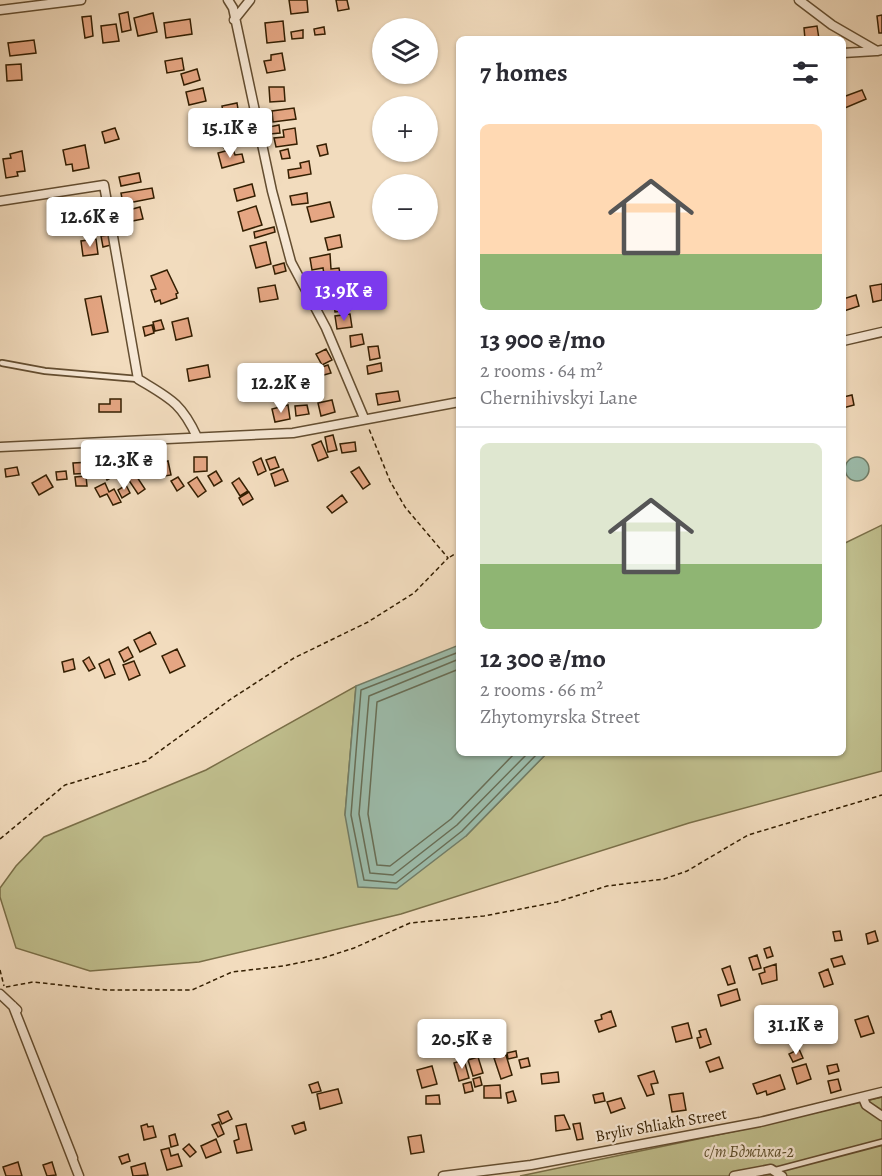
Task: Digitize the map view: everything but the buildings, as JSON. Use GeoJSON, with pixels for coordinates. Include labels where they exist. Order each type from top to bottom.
{"type":"FeatureCollection","features":[{"type":"Feature","properties":{"kind":"street"},"geometry":{"type":"LineString","coordinates":[[0,10],[81,0]]}},
{"type":"Feature","properties":{"kind":"street"},"geometry":{"type":"LineString","coordinates":[[228,0],[272,191],[291,262],[326,328],[364,418]]}},
{"type":"Feature","properties":{"kind":"street"},"geometry":{"type":"LineString","coordinates":[[234,20],[250,0]]}},
{"type":"Feature","properties":{"kind":"street"},"geometry":{"type":"LineString","coordinates":[[799,0],[832,25],[879,50]]}},
{"type":"Feature","properties":{"kind":"street"},"geometry":{"type":"LineString","coordinates":[[846,53],[879,50]]}},
{"type":"Feature","properties":{"kind":"street"},"geometry":{"type":"LineString","coordinates":[[0,201],[104,185],[138,379],[172,400],[187,414],[197,437]]}},
{"type":"Feature","properties":{"kind":"street"},"geometry":{"type":"LineString","coordinates":[[846,340],[882,332]]}},
{"type":"Feature","properties":{"kind":"street"},"geometry":{"type":"LineString","coordinates":[[0,447],[293,433],[456,403]]}},
{"type":"Feature","properties":{"kind":"street"},"geometry":{"type":"LineString","coordinates":[[2,991],[11,1003],[22,1019],[62,1124],[11,1003]]}},
{"type":"Feature","properties":{"kind":"street"},"geometry":{"type":"LineString","coordinates":[[11,1003],[68,1142],[73,1158],[68,1145],[11,1003]]}},
{"type":"Feature","properties":{"kind":"street"},"geometry":{"type":"LineString","coordinates":[[11,1003],[79,1176]]}},
{"type":"Feature","properties":{"kind":"street","name":"Bryliv Shliakh Street"},"geometry":{"type":"LineString","coordinates":[[443,1176],[509,1172],[531,1165],[760,1122],[882,1092]]}},
{"type":"Feature","properties":{"kind":"street"},"geometry":{"type":"LineString","coordinates":[[863,1098],[866,1105],[882,1116]]}},
{"type":"Feature","properties":{"kind":"street"},"geometry":{"type":"LineString","coordinates":[[531,1165],[531,1176]]}},
{"type":"Feature","properties":{"kind":"street"},"geometry":{"type":"LineString","coordinates":[[734,1176],[771,1169],[779,1173]]}},
{"type":"Feature","properties":{"kind":"lane"},"geometry":{"type":"LineString","coordinates":[[2,363],[45,371],[138,379]]}},
{"type":"Feature","properties":{"kind":"lane"},"geometry":{"type":"LineString","coordinates":[[779,1173],[882,1142]]}},
{"type":"Feature","properties":{"kind":"path"},"geometry":{"type":"LineString","coordinates":[[364,418],[405,507],[448,558]]}},
{"type":"Feature","properties":{"kind":"path"},"geometry":{"type":"LineString","coordinates":[[0,839],[65,784],[146,761],[231,699],[285,664],[368,622],[414,593],[448,558],[456,553]]}},
{"type":"Feature","properties":{"kind":"path"},"geometry":{"type":"LineString","coordinates":[[2,991],[33,982],[107,990],[192,990],[232,972],[283,966],[323,958],[354,948],[410,923],[484,916],[557,902],[607,886],[664,879],[687,872],[748,835],[882,795]]}},
{"type":"Feature","properties":{"kind":"path"},"geometry":{"type":"LineString","coordinates":[[0,831],[2,836]]}},
{"type":"Feature","properties":{"kind":"green space"},"geometry":{"type":"Polygon","coordinates":[[[882,525],[882,771],[689,823],[401,914],[199,962],[90,971],[16,948],[0,897],[0,888],[16,866],[44,837],[206,770],[356,686],[345,815],[466,836],[544,756],[846,756],[846,543],[882,525]]]}},
{"type":"Feature","properties":{"kind":"green space","name":"с/т Бджілка-2"},"geometry":{"type":"Polygon","coordinates":[[[882,1097],[882,1176],[520,1176],[746,1129],[882,1097]]]}},
{"type":"Feature","properties":{"kind":"water"},"geometry":{"type":"Polygon","coordinates":[[[852,458],[862,458],[868,464],[868,474],[862,480],[852,480],[846,474],[846,464],[852,458]]]}},
{"type":"Feature","properties":{"kind":"water"},"geometry":{"type":"Polygon","coordinates":[[[456,646],[456,756],[544,756],[466,836],[397,889],[358,887],[345,815],[356,686],[456,646]]]}}]}
